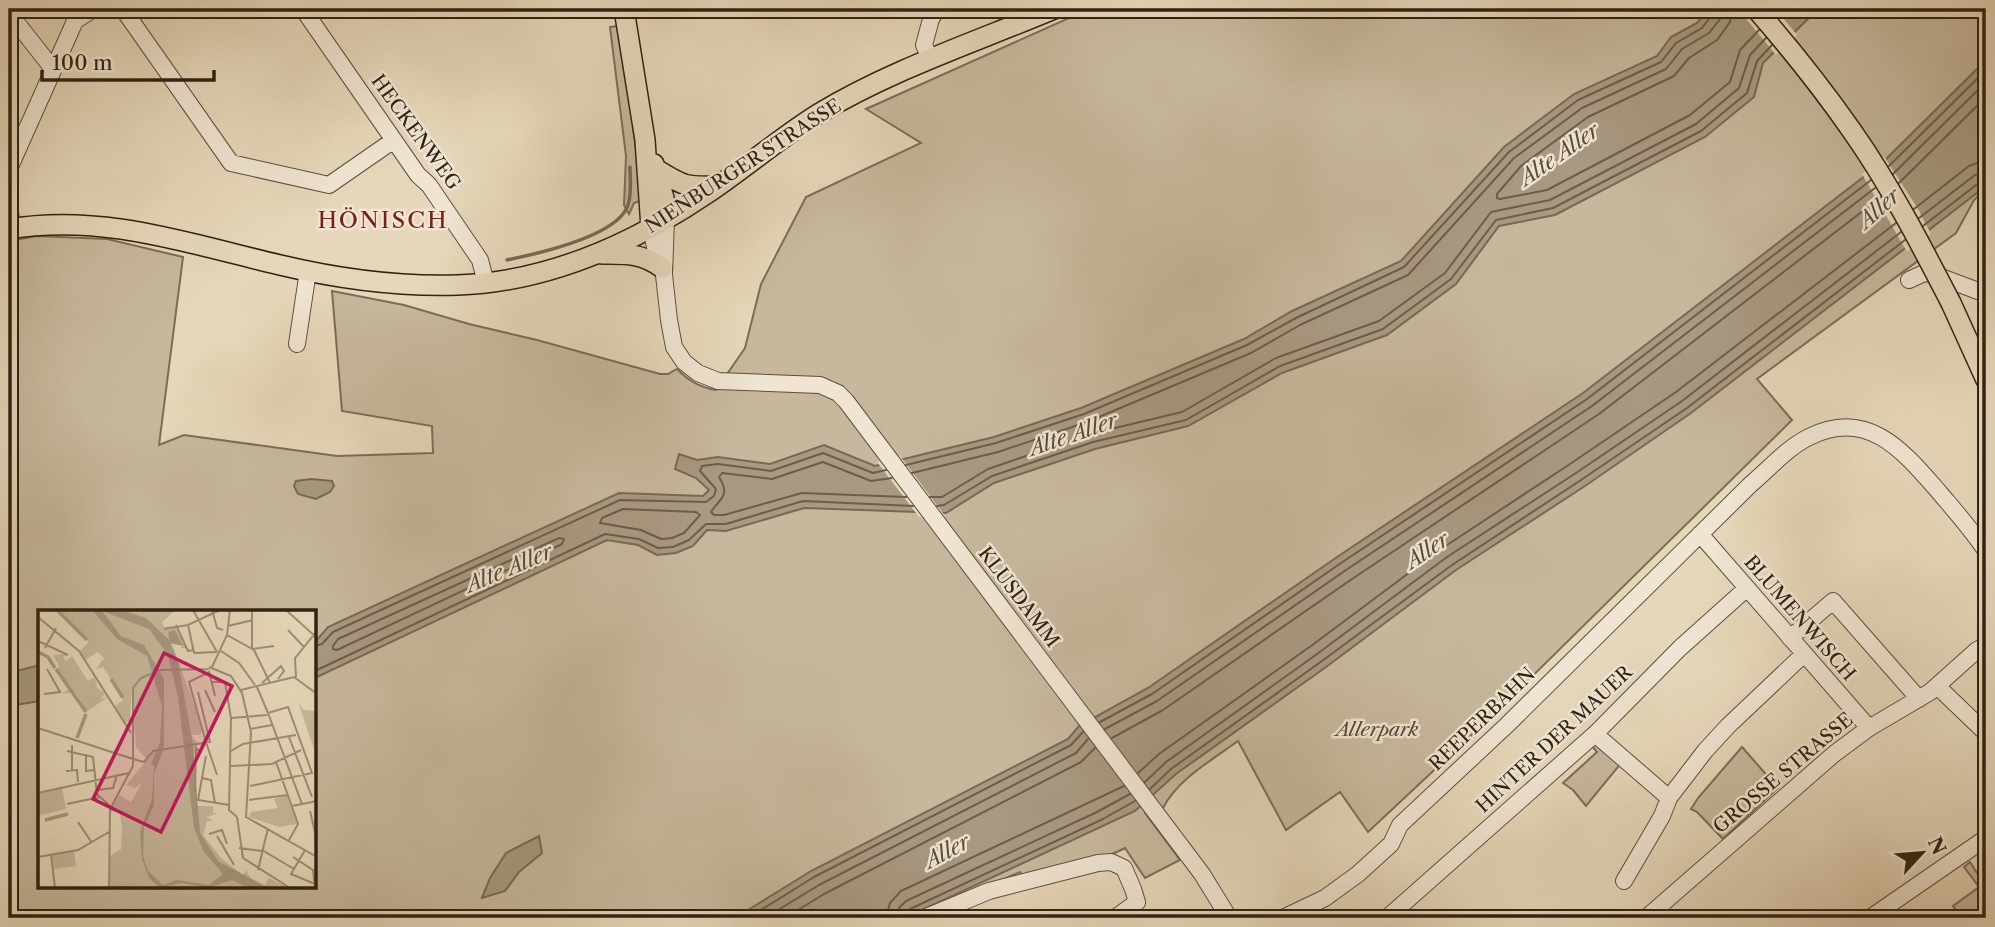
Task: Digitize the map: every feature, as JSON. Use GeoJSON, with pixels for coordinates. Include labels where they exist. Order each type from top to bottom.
{"type":"FeatureCollection","features":[{"type":"Feature","properties":{"kind":"main road"},"geometry":{"type":"LineString","coordinates":[[624,9],[659,223]]}},
{"type":"Feature","properties":{"kind":"main road","name":"NIENBURGER STRASSE"},"geometry":{"type":"LineString","coordinates":[[10,229],[82,224],[133,230],[308,271],[374,283],[486,283],[538,273],[597,253],[659,223],[719,186],[819,114],[875,84],[1054,9]]}},
{"type":"Feature","properties":{"kind":"main road"},"geometry":{"type":"LineString","coordinates":[[1756,9],[1854,133],[1900,208],[1951,303],[1986,380]]}},
{"type":"Feature","properties":{"kind":"main road"},"geometry":{"type":"LineString","coordinates":[[645,140],[664,198],[659,223]]}},
{"type":"Feature","properties":{"kind":"main road"},"geometry":{"type":"LineString","coordinates":[[656,169],[678,183],[693,187],[719,186]]}},
{"type":"Feature","properties":{"kind":"main road"},"geometry":{"type":"LineString","coordinates":[[597,253],[637,255],[654,262],[663,271]]}},
{"type":"Feature","properties":{"kind":"street"},"geometry":{"type":"LineString","coordinates":[[9,169],[75,21],[93,9]]}},
{"type":"Feature","properties":{"kind":"street"},"geometry":{"type":"LineString","coordinates":[[123,9],[230,163],[329,185],[394,140]]}},
{"type":"Feature","properties":{"kind":"street","name":"HECKENWEG"},"geometry":{"type":"LineString","coordinates":[[303,9],[480,260],[486,283]]}},
{"type":"Feature","properties":{"kind":"street"},"geometry":{"type":"LineString","coordinates":[[931,60],[924,45],[931,19],[937,9]]}},
{"type":"Feature","properties":{"kind":"street"},"geometry":{"type":"LineString","coordinates":[[9,13],[53,69]]}},
{"type":"Feature","properties":{"kind":"street"},"geometry":{"type":"LineString","coordinates":[[9,203],[10,229]]}},
{"type":"Feature","properties":{"kind":"street","name":"KLUSDAMM"},"geometry":{"type":"LineString","coordinates":[[659,223],[655,247],[663,271],[674,347],[684,362],[692,370],[718,381],[820,385],[838,393],[1202,874],[1229,918]]}},
{"type":"Feature","properties":{"kind":"street"},"geometry":{"type":"LineString","coordinates":[[297,344],[308,271]]}},
{"type":"Feature","properties":{"kind":"street"},"geometry":{"type":"LineString","coordinates":[[1909,280],[1924,273],[1933,274],[1986,294]]}},
{"type":"Feature","properties":{"kind":"street","name":"REEPERBAHN"},"geometry":{"type":"LineString","coordinates":[[1283,918],[1325,898],[1372,862],[1391,844],[1400,825],[1507,725],[1700,534],[1791,449],[1811,436],[1850,428],[1877,434],[1902,451],[1986,551]]}},
{"type":"Feature","properties":{"kind":"street","name":"BLUMENWISCH"},"geometry":{"type":"LineString","coordinates":[[1700,534],[1869,728]]}},
{"type":"Feature","properties":{"kind":"street","name":"HINTER DER MAUER"},"geometry":{"type":"LineString","coordinates":[[1387,918],[1407,911],[1595,734],[1680,648],[1747,588]]}},
{"type":"Feature","properties":{"kind":"street"},"geometry":{"type":"LineString","coordinates":[[1790,638],[1833,601],[1919,699]]}},
{"type":"Feature","properties":{"kind":"street","name":"GROSSE STRASSE"},"geometry":{"type":"LineString","coordinates":[[1646,918],[1834,754],[1869,728],[1919,699],[1986,645]]}},
{"type":"Feature","properties":{"kind":"street"},"geometry":{"type":"LineString","coordinates":[[1624,881],[1662,816],[1669,798],[1705,751],[1804,654]]}},
{"type":"Feature","properties":{"kind":"street"},"geometry":{"type":"LineString","coordinates":[[1937,686],[1986,733]]}},
{"type":"Feature","properties":{"kind":"street"},"geometry":{"type":"LineString","coordinates":[[1595,734],[1669,798]]}},
{"type":"Feature","properties":{"kind":"street"},"geometry":{"type":"LineString","coordinates":[[1870,918],[1986,838]]}},
{"type":"Feature","properties":{"kind":"street"},"geometry":{"type":"LineString","coordinates":[[924,918],[989,891],[1111,862],[1124,868],[1137,902],[1115,918]]}},
{"type":"Feature","properties":{"kind":"green space","name":"Allerpark"},"geometry":{"type":"Polygon","coordinates":[[[1089,9],[1986,9],[1986,189],[1974,200],[1956,233],[1757,379],[1792,420],[1492,716],[1368,832],[1340,792],[1286,830],[1238,741],[1186,779],[1163,808],[1157,803],[1145,813],[1180,860],[1145,878],[1125,848],[1087,861],[1022,875],[1020,872],[915,918],[9,918],[9,241],[37,236],[107,239],[183,257],[159,445],[184,435],[337,456],[433,453],[432,426],[342,411],[332,291],[404,305],[660,374],[668,374],[677,369],[695,383],[716,390],[745,348],[761,284],[806,197],[921,143],[866,109],[1089,9]]]}},
{"type":"Feature","properties":{"kind":"green space"},"geometry":{"type":"Polygon","coordinates":[[[617,26],[621,30],[642,200],[634,203],[629,214],[624,205],[626,156],[610,27],[617,26]]]}},
{"type":"Feature","properties":{"kind":"green space"},"geometry":{"type":"Polygon","coordinates":[[[1597,740],[1622,762],[1586,806],[1573,790],[1563,783],[1597,752],[1591,745],[1597,740]]]}},
{"type":"Feature","properties":{"kind":"green space"},"geometry":{"type":"Polygon","coordinates":[[[1742,747],[1778,788],[1723,839],[1691,809],[1742,747]]]}},
{"type":"Feature","properties":{"kind":"green space"},"geometry":{"type":"Polygon","coordinates":[[[1970,862],[1977,873],[1986,879],[1986,918],[1961,918],[1953,906],[1979,887],[1964,867],[1970,862]]]}},
{"type":"Feature","properties":{"kind":"water","name":"Alte Aller"},"geometry":{"type":"Polygon","coordinates":[[[1708,9],[1818,9],[1763,63],[1754,97],[1705,137],[1555,215],[1499,226],[1456,284],[1387,335],[1282,373],[1188,426],[1095,449],[994,483],[946,513],[804,508],[726,531],[707,530],[693,546],[676,553],[657,555],[638,545],[607,540],[317,677],[317,640],[328,627],[619,493],[703,496],[709,490],[696,478],[675,469],[679,454],[697,460],[718,457],[770,464],[824,445],[875,466],[994,437],[1081,408],[1244,339],[1292,311],[1401,261],[1504,147],[1574,94],[1657,56],[1671,37],[1697,23],[1708,9]]]}},
{"type":"Feature","properties":{"kind":"water","name":"Aller"},"geometry":{"type":"Polygon","coordinates":[[[1986,60],[1986,186],[1691,413],[1456,570],[1176,774],[1135,811],[905,918],[735,918],[811,871],[1068,739],[1079,726],[1148,688],[1337,557],[1583,393],[1883,162],[1986,60]]]}},
{"type":"Feature","properties":{"kind":"water"},"geometry":{"type":"Polygon","coordinates":[[[296,481],[332,481],[334,486],[330,492],[316,499],[298,494],[294,486],[296,481]]]}},
{"type":"Feature","properties":{"kind":"water"},"geometry":{"type":"Polygon","coordinates":[[[38,666],[38,701],[9,706],[9,673],[38,666]]]}},
{"type":"Feature","properties":{"kind":"water"},"geometry":{"type":"Polygon","coordinates":[[[539,836],[542,853],[519,872],[505,891],[482,898],[490,878],[506,853],[539,836]]]}},
{"type":"Feature","properties":{"kind":"pier"},"geometry":{"type":"Polygon","coordinates":[[[1738,9],[1776,9],[1797,35],[1776,55],[1738,9]]]}},
{"type":"Feature","properties":{"kind":"pier"},"geometry":{"type":"Polygon","coordinates":[[[1884,156],[1931,234],[1907,252],[1862,174],[1884,156]]]}},
{"type":"Feature","properties":{"kind":"pier"},"geometry":{"type":"Polygon","coordinates":[[[900,456],[945,516],[919,517],[877,462],[900,456]]]}},
{"type":"Feature","properties":{"kind":"waterway"},"geometry":{"type":"LineString","coordinates":[[507,260],[575,242],[609,226],[621,216],[628,205],[630,167]]}},
{"type":"Feature","properties":{"kind":"district","name":"HÖNISCH"},"geometry":{"type":"Point","coordinates":[383,220]}}]}
